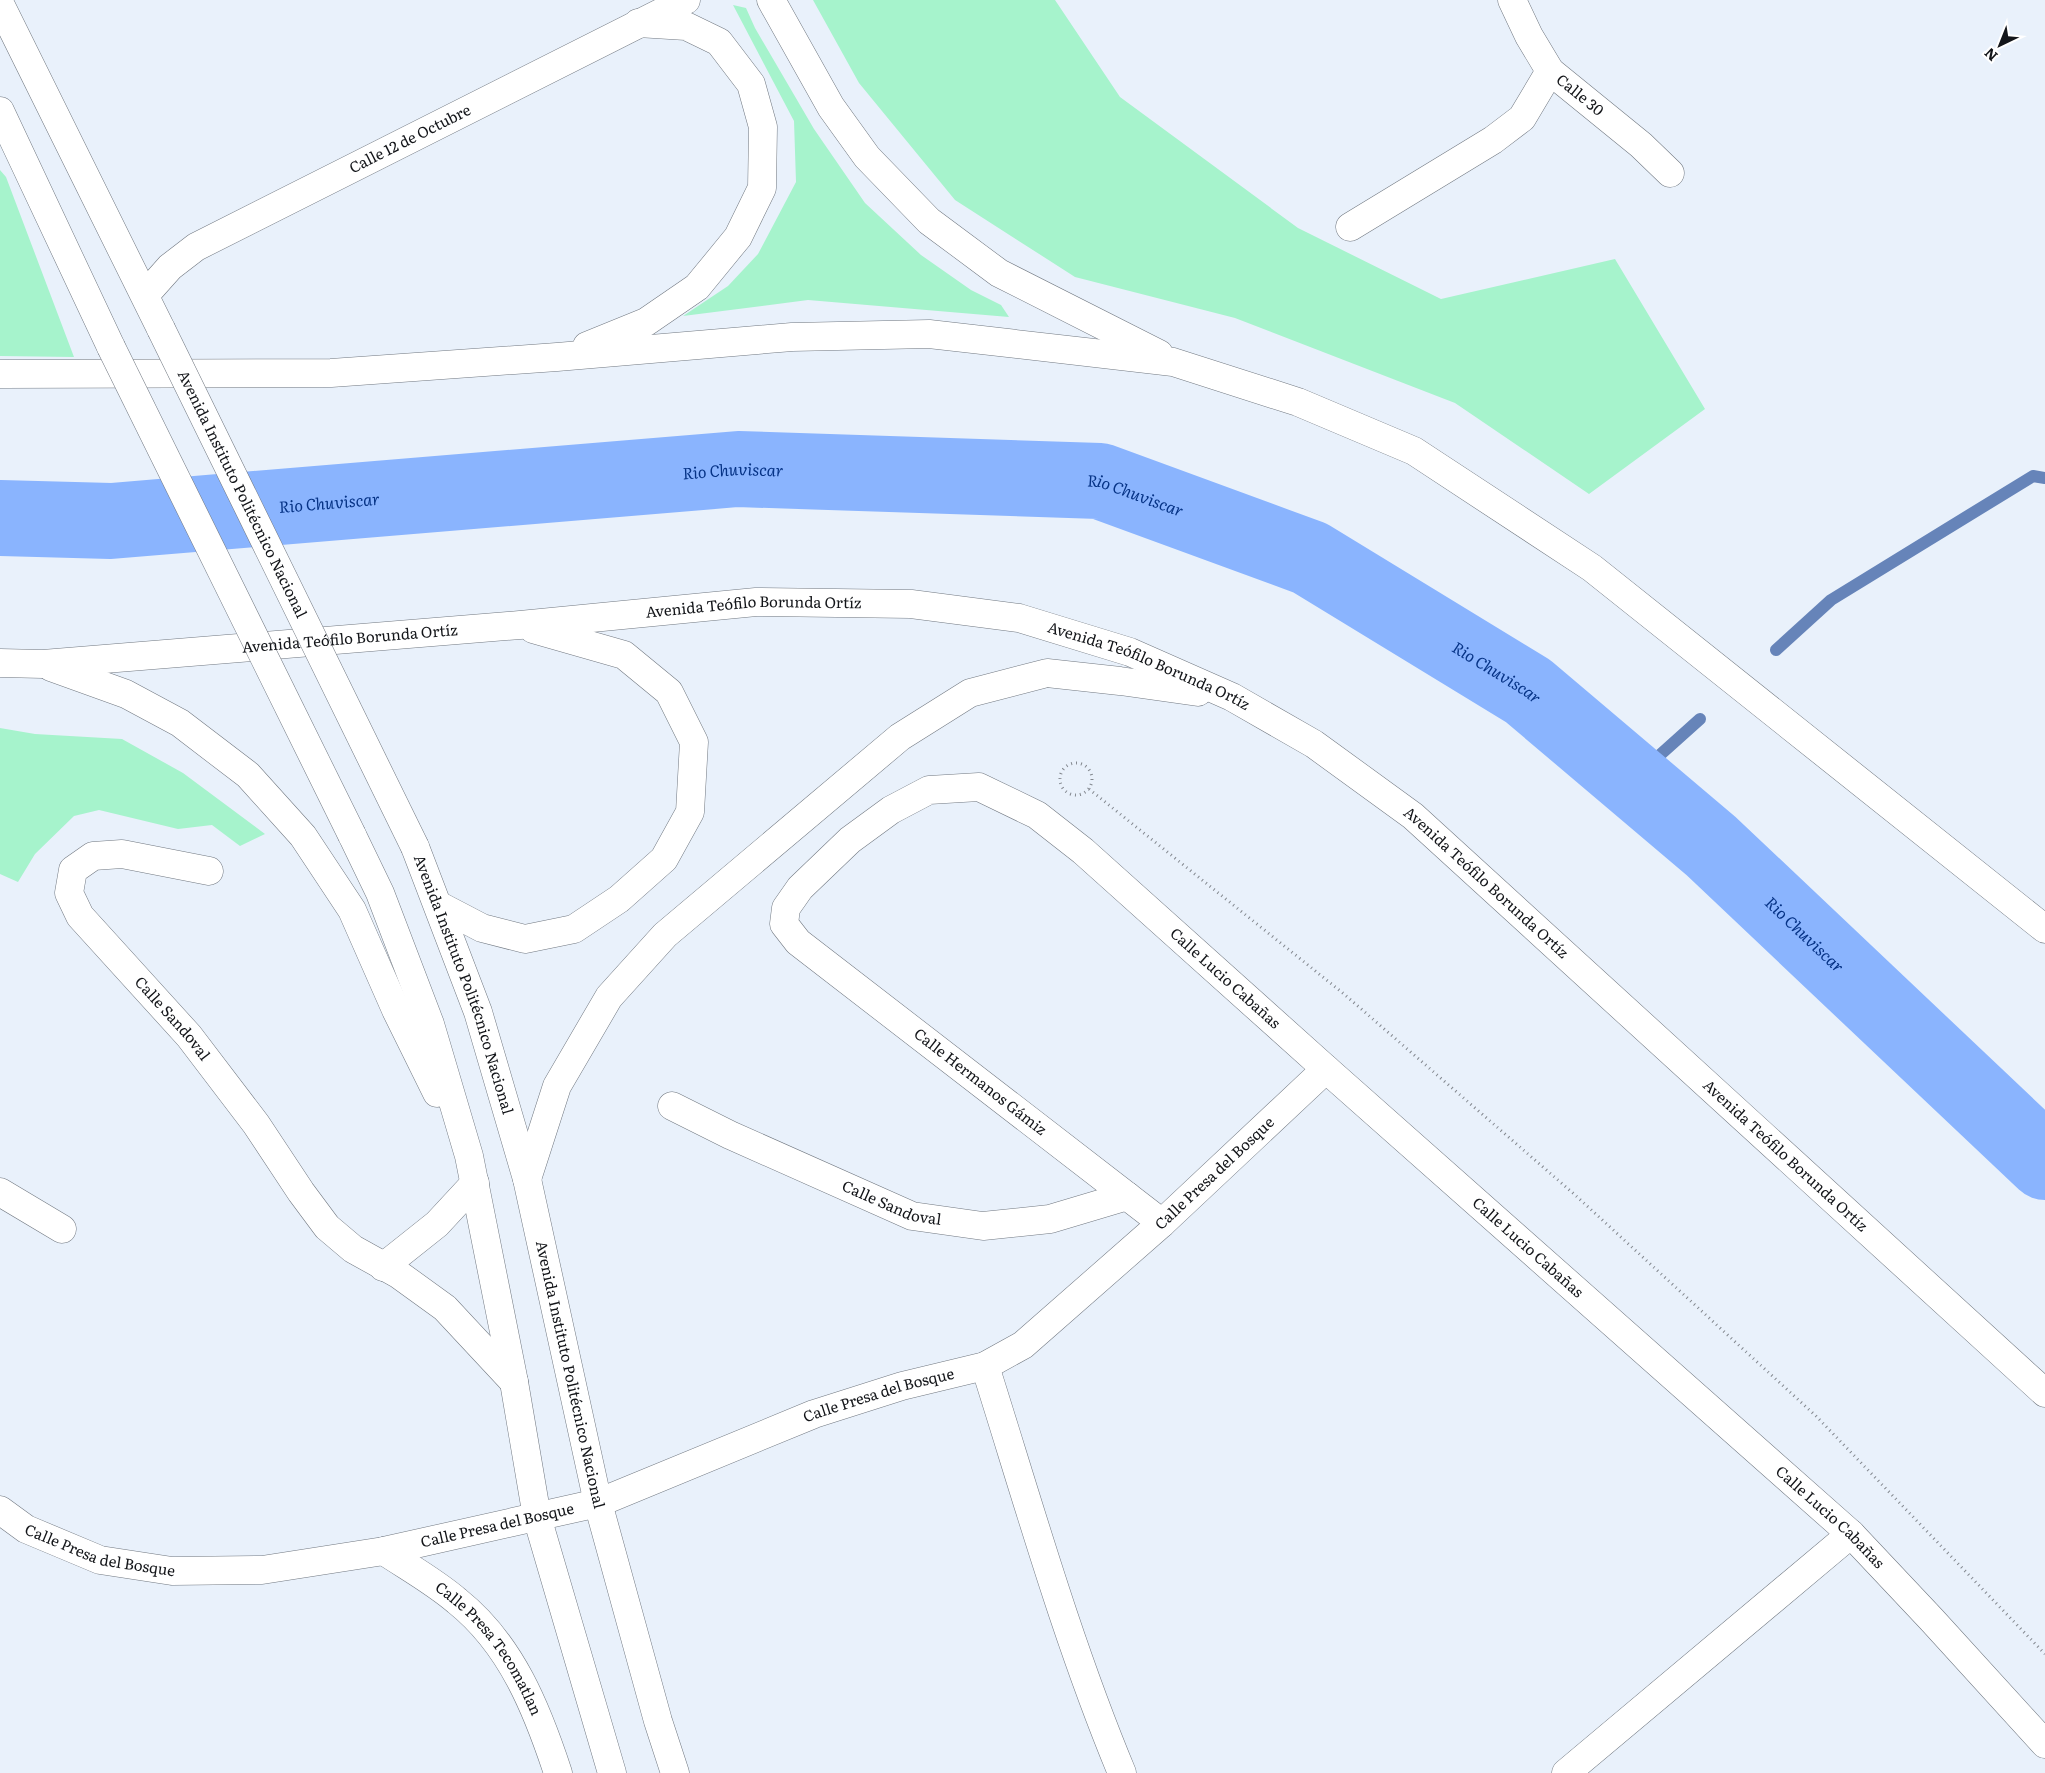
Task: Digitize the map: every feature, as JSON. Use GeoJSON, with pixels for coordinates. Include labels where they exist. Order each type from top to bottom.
{"type":"FeatureCollection","features":[{"type":"Feature","properties":{"kind":"main road","name":"Calle 12 de Octubre"},"geometry":{"type":"LineString","coordinates":[[145,295],[170,267],[196,247],[686,0]]}},
{"type":"Feature","properties":{"kind":"main road"},"geometry":{"type":"LineString","coordinates":[[771,0],[836,114],[867,157],[929,221],[999,273],[1173,362],[1298,402],[1414,451],[1592,568],[2045,929]]}},
{"type":"Feature","properties":{"kind":"main road","name":"Calle 30"},"geometry":{"type":"LineString","coordinates":[[1512,0],[1529,36],[1550,71],[1641,145],[1670,173]]}},
{"type":"Feature","properties":{"kind":"main road","name":"Avenida Instituto Politécnico Nacional"},"geometry":{"type":"LineString","coordinates":[[0,4],[145,295],[415,847],[438,905],[478,1012],[527,1179],[598,1503],[674,1773]]}},
{"type":"Feature","properties":{"kind":"main road"},"geometry":{"type":"LineString","coordinates":[[557,357],[646,322],[697,287],[738,237],[762,188],[763,126],[751,84],[718,42],[686,26],[638,23]]}},
{"type":"Feature","properties":{"kind":"main road"},"geometry":{"type":"LineString","coordinates":[[1350,227],[1493,140],[1522,118],[1550,71]]}},
{"type":"Feature","properties":{"kind":"main road"},"geometry":{"type":"LineString","coordinates":[[2,120],[111,348],[380,893],[430,1024],[469,1156],[475,1183],[514,1382],[537,1517],[612,1773]]}},
{"type":"Feature","properties":{"kind":"main road"},"geometry":{"type":"LineString","coordinates":[[0,374],[331,373],[557,357],[792,337],[930,334],[1173,362]]}},
{"type":"Feature","properties":{"kind":"main road","name":"Avenida Teófilo Borunda Ortíz"},"geometry":{"type":"LineString","coordinates":[[0,663],[42,664],[520,625],[756,602],[911,604],[1019,618],[1130,652],[1232,697],[1314,744],[1413,816],[2045,1393]]}},
{"type":"Feature","properties":{"kind":"main road"},"geometry":{"type":"LineString","coordinates":[[438,905],[482,928],[525,939],[574,929],[620,899],[664,859],[690,812],[694,742],[669,692],[624,655],[520,625]]}},
{"type":"Feature","properties":{"kind":"main road"},"geometry":{"type":"LineString","coordinates":[[42,664],[126,694],[180,723],[248,775],[304,836],[352,910],[396,1010],[469,1156]]}},
{"type":"Feature","properties":{"kind":"main road"},"geometry":{"type":"LineString","coordinates":[[527,1179],[556,1086],[609,997],[665,935],[900,737],[970,693],[1047,673],[1232,697]]}},
{"type":"Feature","properties":{"kind":"main road","name":"Calle Hermanos Gámiz"},"geometry":{"type":"LineString","coordinates":[[980,787],[929,790],[891,810],[850,840],[800,888],[786,908],[784,924],[798,942],[1162,1223]]}},
{"type":"Feature","properties":{"kind":"main road","name":"Calle Lucio Cabañas"},"geometry":{"type":"LineString","coordinates":[[980,787],[1037,815],[1084,851],[1326,1069],[1851,1534],[2045,1744]]}},
{"type":"Feature","properties":{"kind":"main road","name":"Calle Sandoval"},"geometry":{"type":"LineString","coordinates":[[209,871],[122,854],[93,856],[73,870],[69,892],[80,916],[189,1036],[256,1124],[301,1192],[327,1227],[353,1249],[398,1274],[445,1308],[514,1382]]}},
{"type":"Feature","properties":{"kind":"main road","name":"Calle Presa del Bosque"},"geometry":{"type":"LineString","coordinates":[[0,1510],[26,1529],[100,1560],[172,1571],[262,1570],[384,1551],[598,1503],[814,1414],[902,1386],[984,1366],[1023,1345],[1162,1223],[1326,1069]]}},
{"type":"Feature","properties":{"kind":"main road","name":"Calle Sandoval"},"geometry":{"type":"LineString","coordinates":[[672,1106],[912,1216],[983,1226],[1050,1219],[1127,1196]]}},
{"type":"Feature","properties":{"kind":"main road"},"geometry":{"type":"LineString","coordinates":[[383,1267],[437,1224],[475,1183]]}},
{"type":"Feature","properties":{"kind":"main road"},"geometry":{"type":"LineString","coordinates":[[0,1192],[62,1229]]}},
{"type":"Feature","properties":{"kind":"main road"},"geometry":{"type":"LineString","coordinates":[[984,1366],[1062,1612],[1094,1706],[1122,1773]]}},
{"type":"Feature","properties":{"kind":"main road"},"geometry":{"type":"LineString","coordinates":[[1566,1773],[1851,1534]]}},
{"type":"Feature","properties":{"kind":"main road","name":"Calle Presa Tecomatlan"},"geometry":{"type":"LineString","coordinates":[[384,1551],[457,1601],[492,1634],[519,1676],[548,1742],[558,1773]]}},
{"type":"Feature","properties":{"kind":"path"},"geometry":{"type":"LineString","coordinates":[[1074,763],[1084,765],[1091,773],[1092,779],[1089,789],[1079,795],[1065,792],[1059,782],[1059,777],[1064,767],[1074,763]]}},
{"type":"Feature","properties":{"kind":"path"},"geometry":{"type":"LineString","coordinates":[[1089,789],[1344,994],[1574,1194],[1816,1416],[2045,1654]]}},
{"type":"Feature","properties":{"kind":"green space"},"geometry":{"type":"Polygon","coordinates":[[[813,0],[1055,0],[1120,97],[1298,228],[1441,299],[1615,259],[1705,409],[1589,494],[1455,403],[1235,318],[1075,277],[955,200],[859,83],[813,0]]]}},
{"type":"Feature","properties":{"kind":"green space"},"geometry":{"type":"Polygon","coordinates":[[[733,5],[746,8],[755,28],[814,129],[865,203],[921,255],[971,290],[1001,305],[1009,317],[808,300],[683,316],[728,286],[758,254],[796,182],[794,121],[733,5]]]}},
{"type":"Feature","properties":{"kind":"green space"},"geometry":{"type":"Polygon","coordinates":[[[0,170],[6,177],[74,357],[0,356],[0,170]]]}},
{"type":"Feature","properties":{"kind":"green space"},"geometry":{"type":"Polygon","coordinates":[[[0,728],[35,734],[122,739],[183,773],[265,834],[240,846],[212,825],[178,829],[99,810],[74,816],[35,854],[18,882],[0,874],[0,728]]]}},
{"type":"Feature","properties":{"kind":"waterway","name":"Rio Chuviscar"},"geometry":{"type":"LineString","coordinates":[[0,518],[111,521],[738,469],[1100,481],[1310,558],[1528,691],[1711,846],[2045,1162]]}},
{"type":"Feature","properties":{"kind":"waterway"},"geometry":{"type":"LineString","coordinates":[[1776,650],[1831,600],[2033,476],[2045,478]]}},
{"type":"Feature","properties":{"kind":"waterway"},"geometry":{"type":"LineString","coordinates":[[1632,780],[1700,719]]}}]}
